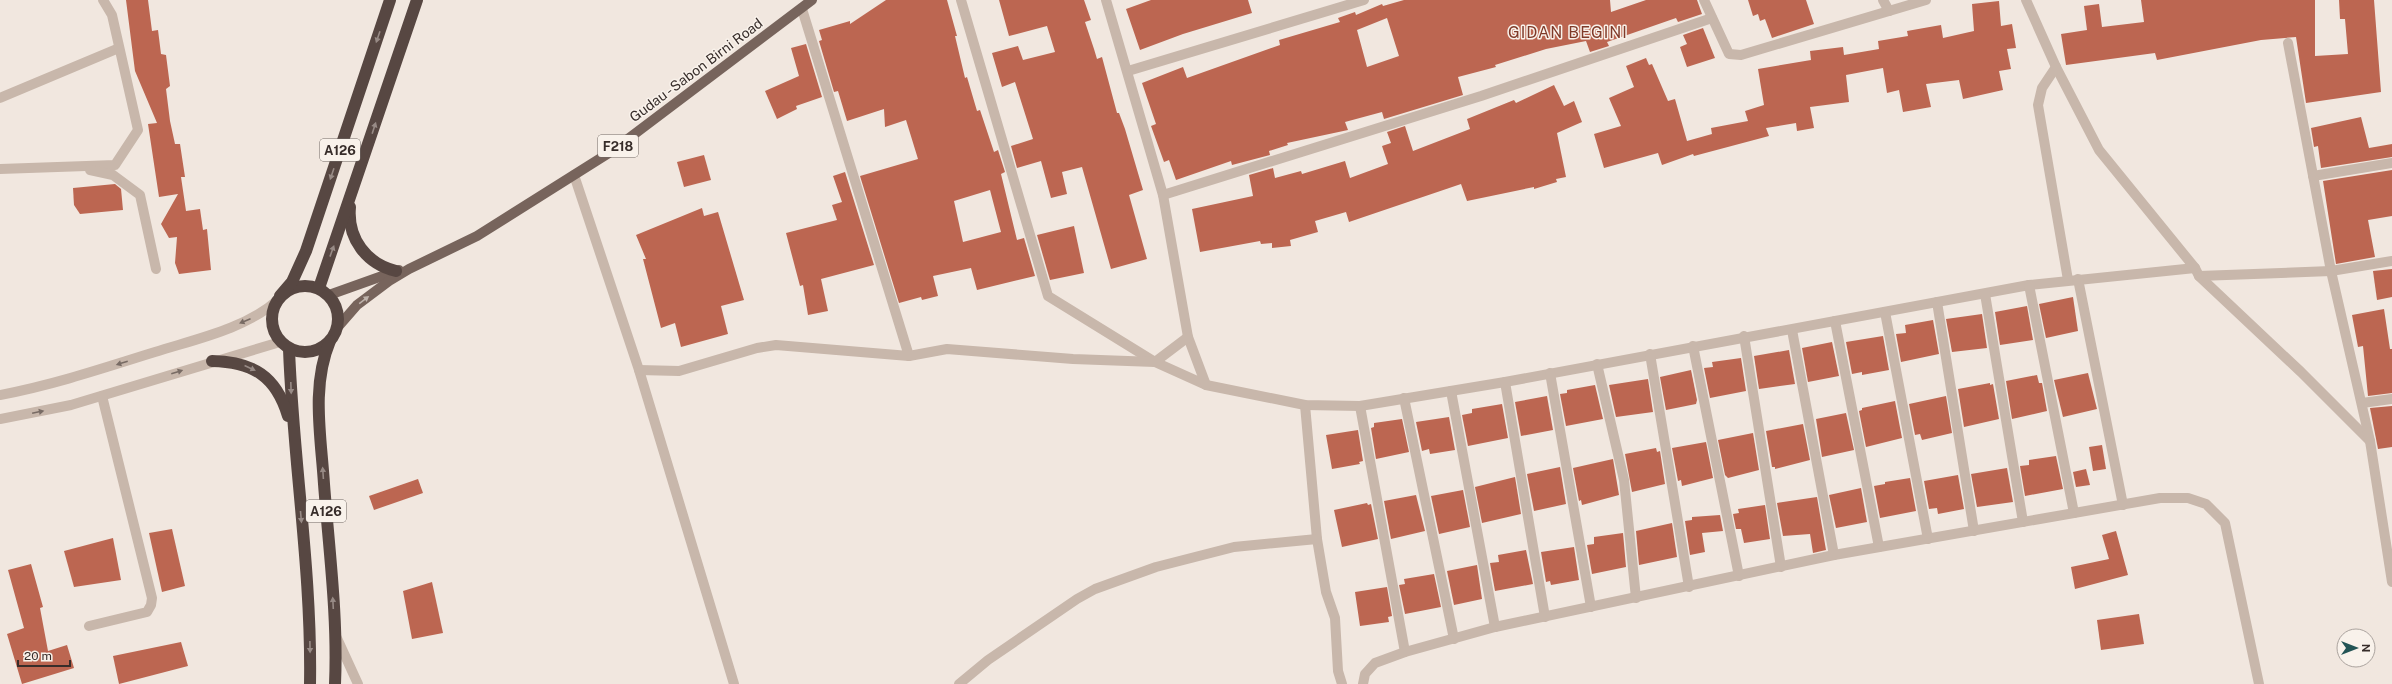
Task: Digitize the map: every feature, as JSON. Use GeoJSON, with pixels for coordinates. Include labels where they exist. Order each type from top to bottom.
{"type":"FeatureCollection","features":[{"type":"Feature","properties":{"kind":"highway","name":"A126"},"geometry":{"type":"LineString","coordinates":[[330,341],[323,348],[312,352],[300,352],[285,345],[273,329],[271,317],[279,298],[292,282],[306,251],[390,0]]}},
{"type":"Feature","properties":{"kind":"highway","name":"A126"},"geometry":{"type":"LineString","coordinates":[[324,292],[352,195],[417,0]]}},
{"type":"Feature","properties":{"kind":"highway","name":"F218"},"geometry":{"type":"LineString","coordinates":[[352,195],[350,212],[357,245],[378,265],[396,271]]}},
{"type":"Feature","properties":{"kind":"highway"},"geometry":{"type":"LineString","coordinates":[[279,298],[296,286],[308,285],[324,292],[337,311],[337,328]]}},
{"type":"Feature","properties":{"kind":"highway","name":"A126"},"geometry":{"type":"LineString","coordinates":[[335,684],[334,632],[319,404],[320,371],[330,341],[337,328]]}},
{"type":"Feature","properties":{"kind":"highway","name":"A126"},"geometry":{"type":"LineString","coordinates":[[285,345],[309,608],[310,684]]}},
{"type":"Feature","properties":{"kind":"highway"},"geometry":{"type":"LineString","coordinates":[[212,361],[231,361],[251,367],[269,380],[283,403],[294,443]]}},
{"type":"Feature","properties":{"kind":"main road","name":"Gudau - Sabon Birni Road"},"geometry":{"type":"LineString","coordinates":[[409,269],[477,236],[612,151],[812,0]]}},
{"type":"Feature","properties":{"kind":"main road","name":"F218"},"geometry":{"type":"LineString","coordinates":[[324,292],[396,271],[409,269]]}},
{"type":"Feature","properties":{"kind":"main road","name":"F218"},"geometry":{"type":"LineString","coordinates":[[337,328],[356,305],[409,269]]}},
{"type":"Feature","properties":{"kind":"street"},"geometry":{"type":"LineString","coordinates":[[0,169],[115,165],[138,130],[112,15],[103,0]]}},
{"type":"Feature","properties":{"kind":"street"},"geometry":{"type":"LineString","coordinates":[[961,0],[1048,296],[1155,362],[1206,385],[1306,405],[1360,406],[1506,382],[1550,372],[1744,336],[1792,330],[2030,285],[2073,280],[2197,272],[2331,271],[2392,261]]}},
{"type":"Feature","properties":{"kind":"street"},"geometry":{"type":"LineString","coordinates":[[1106,0],[1163,195],[1188,337],[1206,385]]}},
{"type":"Feature","properties":{"kind":"street"},"geometry":{"type":"LineString","coordinates":[[1128,71],[1364,0]]}},
{"type":"Feature","properties":{"kind":"street"},"geometry":{"type":"LineString","coordinates":[[1704,0],[1729,54],[1741,55],[1926,0]]}},
{"type":"Feature","properties":{"kind":"street"},"geometry":{"type":"LineString","coordinates":[[1884,0],[1889,11]]}},
{"type":"Feature","properties":{"kind":"street"},"geometry":{"type":"LineString","coordinates":[[2026,0],[2056,67],[2099,150],[2197,272],[2301,372],[2370,442]]}},
{"type":"Feature","properties":{"kind":"street"},"geometry":{"type":"LineString","coordinates":[[802,9],[909,356]]}},
{"type":"Feature","properties":{"kind":"street"},"geometry":{"type":"LineString","coordinates":[[1163,195],[1482,96],[1712,18]]}},
{"type":"Feature","properties":{"kind":"street"},"geometry":{"type":"LineString","coordinates":[[2288,43],[2331,271],[2362,403],[2388,526],[2392,582]]}},
{"type":"Feature","properties":{"kind":"street"},"geometry":{"type":"LineString","coordinates":[[0,98],[120,48]]}},
{"type":"Feature","properties":{"kind":"street"},"geometry":{"type":"LineString","coordinates":[[2056,67],[2042,88],[2038,105],[2073,280],[2123,505]]}},
{"type":"Feature","properties":{"kind":"street"},"geometry":{"type":"LineString","coordinates":[[2313,176],[2392,163]]}},
{"type":"Feature","properties":{"kind":"street"},"geometry":{"type":"LineString","coordinates":[[74,166],[113,175],[140,195],[156,269]]}},
{"type":"Feature","properties":{"kind":"street"},"geometry":{"type":"LineString","coordinates":[[574,175],[639,370],[734,684]]}},
{"type":"Feature","properties":{"kind":"street"},"geometry":{"type":"LineString","coordinates":[[2030,285],[2074,513]]}},
{"type":"Feature","properties":{"kind":"street"},"geometry":{"type":"LineString","coordinates":[[1985,294],[2023,522]]}},
{"type":"Feature","properties":{"kind":"street"},"geometry":{"type":"LineString","coordinates":[[0,395],[73,378],[192,340],[253,318],[264,312],[279,298]]}},
{"type":"Feature","properties":{"kind":"street"},"geometry":{"type":"LineString","coordinates":[[1937,302],[1974,531]]}},
{"type":"Feature","properties":{"kind":"street"},"geometry":{"type":"LineString","coordinates":[[1885,312],[1928,539]]}},
{"type":"Feature","properties":{"kind":"street"},"geometry":{"type":"LineString","coordinates":[[1835,321],[1879,547]]}},
{"type":"Feature","properties":{"kind":"street"},"geometry":{"type":"LineString","coordinates":[[1792,330],[1834,555]]}},
{"type":"Feature","properties":{"kind":"street"},"geometry":{"type":"LineString","coordinates":[[1744,336],[1781,567]]}},
{"type":"Feature","properties":{"kind":"street"},"geometry":{"type":"LineString","coordinates":[[639,370],[679,371],[757,348],[776,346],[909,356],[947,349],[1073,359],[1155,362],[1188,337]]}},
{"type":"Feature","properties":{"kind":"street"},"geometry":{"type":"LineString","coordinates":[[0,419],[71,405],[212,361],[285,345]]}},
{"type":"Feature","properties":{"kind":"street"},"geometry":{"type":"LineString","coordinates":[[1692,346],[1739,576]]}},
{"type":"Feature","properties":{"kind":"street"},"geometry":{"type":"LineString","coordinates":[[1650,354],[1689,587]]}},
{"type":"Feature","properties":{"kind":"street"},"geometry":{"type":"LineString","coordinates":[[1597,364],[1624,480],[1636,598]]}},
{"type":"Feature","properties":{"kind":"street"},"geometry":{"type":"LineString","coordinates":[[1550,372],[1592,607]]}},
{"type":"Feature","properties":{"kind":"street"},"geometry":{"type":"LineString","coordinates":[[1506,382],[1545,617]]}},
{"type":"Feature","properties":{"kind":"street"},"geometry":{"type":"LineString","coordinates":[[1451,391],[1495,627]]}},
{"type":"Feature","properties":{"kind":"street"},"geometry":{"type":"LineString","coordinates":[[89,626],[147,612],[151,605],[152,598],[102,396]]}},
{"type":"Feature","properties":{"kind":"street"},"geometry":{"type":"LineString","coordinates":[[1404,398],[1454,638]]}},
{"type":"Feature","properties":{"kind":"street"},"geometry":{"type":"LineString","coordinates":[[2362,403],[2392,398]]}},
{"type":"Feature","properties":{"kind":"street"},"geometry":{"type":"LineString","coordinates":[[1306,405],[1317,539],[1326,592],[1335,618],[1338,671],[1342,684]]}},
{"type":"Feature","properties":{"kind":"street"},"geometry":{"type":"LineString","coordinates":[[1360,406],[1405,652]]}},
{"type":"Feature","properties":{"kind":"street"},"geometry":{"type":"LineString","coordinates":[[1363,684],[1365,674],[1375,663],[1405,652],[1495,627],[1834,555],[2160,498],[2188,498],[2206,504],[2225,523],[2258,684]]}},
{"type":"Feature","properties":{"kind":"street"},"geometry":{"type":"LineString","coordinates":[[959,684],[988,660],[1077,599],[1095,589],[1156,567],[1234,547],[1317,539]]}},
{"type":"Feature","properties":{"kind":"street"},"geometry":{"type":"LineString","coordinates":[[334,632],[358,684]]}},
{"type":"Feature","properties":{"kind":"building"},"geometry":{"type":"Polygon","coordinates":[[[126,0],[148,0],[152,31],[158,30],[161,54],[166,55],[170,86],[166,89],[170,121],[175,144],[180,144],[185,177],[181,177],[186,211],[200,209],[203,230],[207,229],[211,270],[179,274],[175,263],[177,237],[169,238],[161,224],[178,194],[159,197],[148,124],[157,123],[135,71],[126,0]]]}},
{"type":"Feature","properties":{"kind":"building"},"geometry":{"type":"Polygon","coordinates":[[[886,0],[947,0],[957,36],[955,36],[965,78],[967,77],[977,111],[980,110],[994,152],[998,150],[1005,172],[1001,174],[1017,240],[1024,238],[1035,276],[977,290],[971,268],[933,276],[938,296],[922,300],[921,297],[899,303],[860,176],[918,159],[906,120],[885,127],[884,109],[847,121],[838,91],[834,92],[819,41],[822,40],[819,30],[850,21],[850,24],[886,0]],[[990,190],[954,201],[963,242],[1001,232],[990,190]]]}},
{"type":"Feature","properties":{"kind":"building"},"geometry":{"type":"Polygon","coordinates":[[[999,0],[1084,0],[1091,20],[1085,22],[1097,59],[1102,57],[1117,113],[1119,113],[1125,129],[1143,190],[1129,195],[1147,259],[1111,269],[1082,167],[1062,172],[1067,194],[1051,198],[1041,161],[1017,168],[1011,146],[1033,139],[1015,82],[1002,87],[992,53],[1018,46],[1023,60],[1055,52],[1047,26],[1009,36],[999,0]]]}},
{"type":"Feature","properties":{"kind":"building"},"geometry":{"type":"Polygon","coordinates":[[[1151,0],[1248,0],[1252,13],[1183,34],[1140,50],[1126,9],[1151,0]]]}},
{"type":"Feature","properties":{"kind":"building"},"geometry":{"type":"Polygon","coordinates":[[[1404,0],[1610,0],[1611,12],[1646,0],[1697,0],[1702,14],[1678,22],[1676,18],[1607,42],[1609,46],[1590,52],[1586,41],[1546,49],[1495,65],[1496,67],[1458,77],[1463,95],[1384,119],[1382,112],[1345,122],[1348,130],[1287,143],[1288,145],[1269,151],[1270,155],[1232,165],[1231,161],[1176,180],[1169,160],[1164,162],[1151,126],[1156,124],[1142,83],[1183,67],[1187,78],[1280,45],[1279,40],[1340,22],[1338,18],[1355,12],[1356,15],[1382,4],[1383,6],[1404,0]],[[1387,18],[1357,30],[1367,67],[1399,56],[1387,18]]]}},
{"type":"Feature","properties":{"kind":"building"},"geometry":{"type":"Polygon","coordinates":[[[1748,0],[1806,0],[1814,24],[1772,38],[1765,19],[1760,21],[1758,14],[1753,16],[1748,0]]]}},
{"type":"Feature","properties":{"kind":"building"},"geometry":{"type":"Polygon","coordinates":[[[2141,0],[2315,0],[2315,56],[2348,54],[2345,19],[2340,19],[2339,0],[2374,0],[2381,92],[2306,103],[2296,37],[2261,40],[2157,60],[2155,53],[2066,65],[2061,34],[2087,30],[2084,6],[2099,4],[2102,27],[2144,22],[2141,0]]]}},
{"type":"Feature","properties":{"kind":"building"},"geometry":{"type":"Polygon","coordinates":[[[1999,1],[2001,26],[2012,24],[2016,48],[2007,49],[2011,69],[1999,71],[2003,90],[1963,99],[1959,80],[1926,84],[1931,107],[1903,112],[1899,90],[1887,93],[1883,68],[1846,75],[1849,102],[1810,107],[1814,128],[1797,131],[1796,123],[1766,128],[1769,136],[1694,156],[1693,154],[1662,165],[1658,153],[1604,168],[1594,134],[1621,126],[1609,98],[1634,87],[1626,66],[1646,58],[1649,65],[1652,64],[1668,101],[1675,99],[1687,141],[1712,134],[1711,128],[1748,121],[1745,111],[1764,105],[1758,69],[1811,60],[1810,51],[1843,47],[1844,55],[1879,49],[1878,41],[1908,36],[1907,31],[1941,25],[1943,38],[1974,31],[1972,4],[1999,1]]]}},
{"type":"Feature","properties":{"kind":"building"},"geometry":{"type":"Polygon","coordinates":[[[1703,28],[1715,58],[1687,67],[1680,47],[1687,44],[1683,35],[1703,28]]]}},
{"type":"Feature","properties":{"kind":"building"},"geometry":{"type":"Polygon","coordinates":[[[806,44],[822,97],[796,106],[797,109],[777,119],[765,91],[799,76],[791,48],[806,44]]]}},
{"type":"Feature","properties":{"kind":"building"},"geometry":{"type":"Polygon","coordinates":[[[1554,85],[1564,106],[1574,101],[1582,122],[1557,133],[1566,177],[1556,179],[1557,182],[1534,189],[1534,187],[1467,201],[1461,184],[1349,222],[1346,212],[1315,221],[1318,232],[1290,240],[1291,246],[1272,248],[1272,243],[1261,244],[1260,241],[1200,252],[1192,209],[1253,196],[1249,175],[1273,168],[1275,178],[1301,171],[1302,174],[1345,161],[1350,178],[1388,164],[1382,146],[1391,143],[1387,132],[1405,126],[1413,151],[1470,129],[1467,119],[1514,100],[1516,103],[1554,85]]]}},
{"type":"Feature","properties":{"kind":"building"},"geometry":{"type":"Polygon","coordinates":[[[2361,117],[2369,148],[2392,144],[2392,157],[2321,168],[2318,146],[2314,147],[2311,128],[2361,117]]]}},
{"type":"Feature","properties":{"kind":"building"},"geometry":{"type":"Polygon","coordinates":[[[704,155],[711,180],[684,187],[677,162],[704,155]]]}},
{"type":"Feature","properties":{"kind":"building"},"geometry":{"type":"Polygon","coordinates":[[[2392,170],[2392,216],[2368,220],[2375,257],[2336,264],[2323,181],[2392,170]]]}},
{"type":"Feature","properties":{"kind":"building"},"geometry":{"type":"Polygon","coordinates":[[[845,172],[874,265],[821,279],[828,311],[808,315],[803,285],[800,286],[786,233],[837,220],[832,205],[842,202],[833,176],[845,172]]]}},
{"type":"Feature","properties":{"kind":"building"},"geometry":{"type":"Polygon","coordinates":[[[115,184],[121,189],[123,210],[80,214],[74,205],[73,188],[115,184]]]}},
{"type":"Feature","properties":{"kind":"building"},"geometry":{"type":"Polygon","coordinates":[[[702,208],[704,216],[718,212],[744,300],[721,306],[728,334],[681,347],[675,323],[661,328],[643,259],[646,259],[636,235],[702,208]]]}},
{"type":"Feature","properties":{"kind":"building"},"geometry":{"type":"Polygon","coordinates":[[[1074,226],[1084,273],[1050,280],[1037,235],[1074,226]]]}},
{"type":"Feature","properties":{"kind":"building"},"geometry":{"type":"Polygon","coordinates":[[[2392,269],[2392,297],[2377,300],[2373,271],[2392,269]]]}},
{"type":"Feature","properties":{"kind":"building"},"geometry":{"type":"Polygon","coordinates":[[[2073,297],[2078,331],[2046,338],[2039,304],[2073,297]]]}},
{"type":"Feature","properties":{"kind":"building"},"geometry":{"type":"Polygon","coordinates":[[[2027,306],[2033,340],[2000,345],[1995,312],[2027,306]]]}},
{"type":"Feature","properties":{"kind":"building"},"geometry":{"type":"Polygon","coordinates":[[[2384,309],[2390,349],[2392,349],[2392,393],[2368,396],[2363,346],[2358,347],[2352,315],[2384,309]]]}},
{"type":"Feature","properties":{"kind":"building"},"geometry":{"type":"Polygon","coordinates":[[[1982,314],[1987,348],[1952,352],[1946,319],[1982,314]]]}},
{"type":"Feature","properties":{"kind":"building"},"geometry":{"type":"Polygon","coordinates":[[[1933,320],[1939,354],[1901,362],[1896,334],[1906,333],[1905,325],[1933,320]]]}},
{"type":"Feature","properties":{"kind":"building"},"geometry":{"type":"Polygon","coordinates":[[[1883,336],[1889,370],[1862,375],[1862,372],[1852,374],[1846,342],[1883,336]]]}},
{"type":"Feature","properties":{"kind":"building"},"geometry":{"type":"Polygon","coordinates":[[[1832,342],[1839,376],[1808,382],[1802,348],[1832,342]]]}},
{"type":"Feature","properties":{"kind":"building"},"geometry":{"type":"Polygon","coordinates":[[[1789,350],[1795,384],[1759,389],[1754,356],[1789,350]]]}},
{"type":"Feature","properties":{"kind":"building"},"geometry":{"type":"Polygon","coordinates":[[[1741,358],[1746,391],[1710,398],[1704,368],[1713,367],[1712,362],[1741,358]]]}},
{"type":"Feature","properties":{"kind":"building"},"geometry":{"type":"Polygon","coordinates":[[[1691,370],[1697,400],[1696,404],[1666,410],[1660,377],[1691,370]]]}},
{"type":"Feature","properties":{"kind":"building"},"geometry":{"type":"Polygon","coordinates":[[[2088,373],[2097,409],[2063,417],[2054,380],[2088,373]]]}},
{"type":"Feature","properties":{"kind":"building"},"geometry":{"type":"Polygon","coordinates":[[[2037,375],[2039,383],[2042,383],[2047,411],[2012,419],[2006,381],[2037,375]]]}},
{"type":"Feature","properties":{"kind":"building"},"geometry":{"type":"Polygon","coordinates":[[[1648,379],[1653,412],[1616,417],[1609,385],[1648,379]]]}},
{"type":"Feature","properties":{"kind":"building"},"geometry":{"type":"Polygon","coordinates":[[[1990,383],[1990,385],[1993,384],[1999,419],[1964,427],[1958,389],[1990,383]]]}},
{"type":"Feature","properties":{"kind":"building"},"geometry":{"type":"Polygon","coordinates":[[[1595,385],[1603,419],[1566,426],[1560,394],[1567,393],[1567,390],[1595,385]]]}},
{"type":"Feature","properties":{"kind":"building"},"geometry":{"type":"Polygon","coordinates":[[[1547,396],[1553,430],[1521,436],[1515,402],[1547,396]]]}},
{"type":"Feature","properties":{"kind":"building"},"geometry":{"type":"Polygon","coordinates":[[[1946,396],[1952,433],[1922,440],[1920,434],[1915,435],[1909,404],[1946,396]]]}},
{"type":"Feature","properties":{"kind":"building"},"geometry":{"type":"Polygon","coordinates":[[[1895,401],[1902,438],[1866,447],[1859,411],[1862,410],[1862,408],[1895,401]]]}},
{"type":"Feature","properties":{"kind":"building"},"geometry":{"type":"Polygon","coordinates":[[[1502,404],[1508,438],[1468,446],[1462,415],[1472,413],[1472,409],[1502,404]]]}},
{"type":"Feature","properties":{"kind":"building"},"geometry":{"type":"Polygon","coordinates":[[[2392,406],[2392,447],[2378,449],[2370,408],[2392,406]]]}},
{"type":"Feature","properties":{"kind":"building"},"geometry":{"type":"Polygon","coordinates":[[[1846,413],[1854,450],[1822,457],[1816,419],[1846,413]]]}},
{"type":"Feature","properties":{"kind":"building"},"geometry":{"type":"Polygon","coordinates":[[[1449,417],[1455,450],[1430,454],[1429,449],[1422,451],[1416,422],[1449,417]]]}},
{"type":"Feature","properties":{"kind":"building"},"geometry":{"type":"Polygon","coordinates":[[[1402,419],[1409,452],[1376,459],[1371,428],[1374,427],[1374,423],[1402,419]]]}},
{"type":"Feature","properties":{"kind":"building"},"geometry":{"type":"Polygon","coordinates":[[[1803,424],[1810,460],[1775,469],[1775,467],[1772,467],[1766,431],[1803,424]]]}},
{"type":"Feature","properties":{"kind":"building"},"geometry":{"type":"Polygon","coordinates":[[[1358,430],[1363,461],[1359,462],[1360,464],[1332,469],[1326,435],[1358,430]]]}},
{"type":"Feature","properties":{"kind":"building"},"geometry":{"type":"Polygon","coordinates":[[[1753,433],[1759,470],[1728,478],[1725,475],[1718,440],[1753,433]]]}},
{"type":"Feature","properties":{"kind":"building"},"geometry":{"type":"Polygon","coordinates":[[[1706,442],[1713,478],[1682,486],[1681,480],[1678,481],[1672,448],[1706,442]]]}},
{"type":"Feature","properties":{"kind":"building"},"geometry":{"type":"Polygon","coordinates":[[[2102,445],[2106,469],[2093,471],[2089,447],[2102,445]]]}},
{"type":"Feature","properties":{"kind":"building"},"geometry":{"type":"Polygon","coordinates":[[[1656,448],[1657,452],[1660,451],[1665,484],[1632,492],[1625,454],[1656,448]]]}},
{"type":"Feature","properties":{"kind":"building"},"geometry":{"type":"Polygon","coordinates":[[[2056,456],[2063,489],[2025,496],[2020,466],[2029,465],[2029,460],[2056,456]]]}},
{"type":"Feature","properties":{"kind":"building"},"geometry":{"type":"Polygon","coordinates":[[[1613,459],[1619,495],[1582,505],[1581,500],[1579,501],[1573,468],[1613,459]]]}},
{"type":"Feature","properties":{"kind":"building"},"geometry":{"type":"Polygon","coordinates":[[[1560,467],[1566,504],[1534,511],[1527,474],[1560,467]]]}},
{"type":"Feature","properties":{"kind":"building"},"geometry":{"type":"Polygon","coordinates":[[[2007,468],[2013,502],[1977,507],[1971,474],[2007,468]]]}},
{"type":"Feature","properties":{"kind":"building"},"geometry":{"type":"Polygon","coordinates":[[[2086,469],[2090,485],[2076,487],[2073,472],[2086,469]]]}},
{"type":"Feature","properties":{"kind":"building"},"geometry":{"type":"Polygon","coordinates":[[[1958,475],[1964,509],[1938,514],[1937,508],[1929,509],[1924,481],[1958,475]]]}},
{"type":"Feature","properties":{"kind":"building"},"geometry":{"type":"Polygon","coordinates":[[[1515,477],[1521,514],[1482,523],[1475,487],[1515,477]]]}},
{"type":"Feature","properties":{"kind":"building"},"geometry":{"type":"Polygon","coordinates":[[[1910,478],[1916,511],[1880,518],[1874,486],[1885,484],[1885,482],[1910,478]]]}},
{"type":"Feature","properties":{"kind":"building"},"geometry":{"type":"Polygon","coordinates":[[[418,479],[423,493],[374,510],[369,496],[418,479]]]}},
{"type":"Feature","properties":{"kind":"building"},"geometry":{"type":"Polygon","coordinates":[[[1861,488],[1867,522],[1836,528],[1829,495],[1861,488]]]}},
{"type":"Feature","properties":{"kind":"building"},"geometry":{"type":"Polygon","coordinates":[[[1463,490],[1470,527],[1439,534],[1431,496],[1463,490]]]}},
{"type":"Feature","properties":{"kind":"building"},"geometry":{"type":"Polygon","coordinates":[[[1416,495],[1425,531],[1391,539],[1384,501],[1416,495]]]}},
{"type":"Feature","properties":{"kind":"building"},"geometry":{"type":"Polygon","coordinates":[[[1817,497],[1826,550],[1813,553],[1810,534],[1783,536],[1777,503],[1817,497]]]}},
{"type":"Feature","properties":{"kind":"building"},"geometry":{"type":"Polygon","coordinates":[[[1367,503],[1368,505],[1371,504],[1378,539],[1342,547],[1334,510],[1367,503]]]}},
{"type":"Feature","properties":{"kind":"building"},"geometry":{"type":"Polygon","coordinates":[[[1765,505],[1770,539],[1744,543],[1741,529],[1736,529],[1733,514],[1739,513],[1738,509],[1765,505]]]}},
{"type":"Feature","properties":{"kind":"building"},"geometry":{"type":"Polygon","coordinates":[[[1720,515],[1723,531],[1702,533],[1705,552],[1690,555],[1685,521],[1692,520],[1692,517],[1720,515]]]}},
{"type":"Feature","properties":{"kind":"building"},"geometry":{"type":"Polygon","coordinates":[[[1672,523],[1677,557],[1639,565],[1636,531],[1672,523]]]}},
{"type":"Feature","properties":{"kind":"building"},"geometry":{"type":"Polygon","coordinates":[[[172,529],[185,586],[162,592],[149,533],[172,529]]]}},
{"type":"Feature","properties":{"kind":"building"},"geometry":{"type":"Polygon","coordinates":[[[2116,531],[2128,575],[2075,589],[2071,567],[2109,559],[2102,535],[2116,531]]]}},
{"type":"Feature","properties":{"kind":"building"},"geometry":{"type":"Polygon","coordinates":[[[1623,533],[1626,567],[1592,574],[1587,545],[1594,544],[1594,537],[1623,533]]]}},
{"type":"Feature","properties":{"kind":"building"},"geometry":{"type":"Polygon","coordinates":[[[113,538],[121,580],[74,587],[64,551],[113,538]]]}},
{"type":"Feature","properties":{"kind":"building"},"geometry":{"type":"Polygon","coordinates":[[[1574,547],[1579,580],[1551,585],[1550,581],[1546,582],[1541,552],[1574,547]]]}},
{"type":"Feature","properties":{"kind":"building"},"geometry":{"type":"Polygon","coordinates":[[[1526,550],[1533,584],[1495,591],[1490,563],[1499,562],[1498,555],[1526,550]]]}},
{"type":"Feature","properties":{"kind":"building"},"geometry":{"type":"Polygon","coordinates":[[[31,564],[43,607],[40,608],[48,651],[67,645],[74,668],[22,684],[7,634],[24,628],[8,570],[31,564]]]}},
{"type":"Feature","properties":{"kind":"building"},"geometry":{"type":"Polygon","coordinates":[[[1477,565],[1482,599],[1454,605],[1447,571],[1477,565]]]}},
{"type":"Feature","properties":{"kind":"building"},"geometry":{"type":"Polygon","coordinates":[[[1434,574],[1441,607],[1405,614],[1399,585],[1405,584],[1404,579],[1434,574]]]}},
{"type":"Feature","properties":{"kind":"building"},"geometry":{"type":"Polygon","coordinates":[[[432,582],[443,633],[412,639],[403,591],[432,582]]]}},
{"type":"Feature","properties":{"kind":"building"},"geometry":{"type":"Polygon","coordinates":[[[1387,587],[1392,616],[1388,617],[1389,622],[1360,626],[1355,592],[1387,587]]]}},
{"type":"Feature","properties":{"kind":"building"},"geometry":{"type":"Polygon","coordinates":[[[2139,614],[2144,644],[2101,650],[2097,620],[2139,614]]]}},
{"type":"Feature","properties":{"kind":"building"},"geometry":{"type":"Polygon","coordinates":[[[181,642],[188,666],[119,684],[113,656],[181,642]]]}},
{"type":"Feature","properties":{"kind":"district","name":"GIDAN BEGINI"},"geometry":{"type":"Point","coordinates":[1568,32]}}]}
